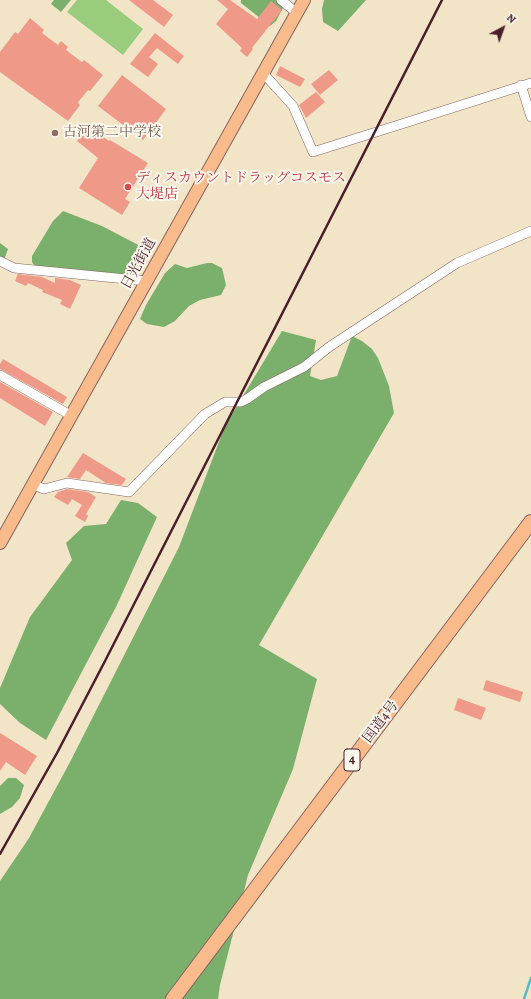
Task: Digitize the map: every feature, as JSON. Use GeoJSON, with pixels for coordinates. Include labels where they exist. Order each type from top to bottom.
{"type":"FeatureCollection","features":[{"type":"Feature","properties":{"kind":"highway","name":"国道4号"},"geometry":{"type":"LineString","coordinates":[[173,999],[531,522]]}},
{"type":"Feature","properties":{"kind":"main road","name":"日光街道"},"geometry":{"type":"LineString","coordinates":[[0,543],[304,0]]}},
{"type":"Feature","properties":{"kind":"street"},"geometry":{"type":"LineString","coordinates":[[281,0],[297,13]]}},
{"type":"Feature","properties":{"kind":"street"},"geometry":{"type":"LineString","coordinates":[[263,73],[293,106],[313,152],[376,134],[521,85],[531,83]]}},
{"type":"Feature","properties":{"kind":"street"},"geometry":{"type":"LineString","coordinates":[[521,85],[531,117]]}},
{"type":"Feature","properties":{"kind":"street"},"geometry":{"type":"LineString","coordinates":[[34,484],[44,489],[67,483],[129,492],[205,414],[225,402],[241,402],[248,400],[264,387],[304,367],[329,347],[457,263],[531,231]]}},
{"type":"Feature","properties":{"kind":"street"},"geometry":{"type":"LineString","coordinates":[[0,261],[14,268],[147,281]]}},
{"type":"Feature","properties":{"kind":"street"},"geometry":{"type":"LineString","coordinates":[[0,375],[72,416]]}},
{"type":"Feature","properties":{"kind":"green space"},"geometry":{"type":"Polygon","coordinates":[[[54,0],[71,0],[61,12],[51,4],[54,0]]]}},
{"type":"Feature","properties":{"kind":"green space"},"geometry":{"type":"Polygon","coordinates":[[[77,0],[106,0],[143,29],[123,55],[67,12],[77,0]]]}},
{"type":"Feature","properties":{"kind":"green space"},"geometry":{"type":"Polygon","coordinates":[[[241,0],[277,0],[284,6],[276,21],[270,26],[241,3],[241,0]]]}},
{"type":"Feature","properties":{"kind":"green space"},"geometry":{"type":"Polygon","coordinates":[[[324,0],[366,0],[338,31],[323,22],[322,9],[324,0]]]}},
{"type":"Feature","properties":{"kind":"green space"},"geometry":{"type":"Polygon","coordinates":[[[63,211],[102,226],[146,249],[134,275],[36,268],[32,262],[32,256],[53,221],[63,211]]]}},
{"type":"Feature","properties":{"kind":"green space"},"geometry":{"type":"Polygon","coordinates":[[[0,243],[8,249],[4,260],[0,257],[0,243]]]}},
{"type":"Feature","properties":{"kind":"green space"},"geometry":{"type":"Polygon","coordinates":[[[212,263],[222,268],[226,285],[221,295],[200,300],[189,306],[175,321],[164,327],[147,324],[140,319],[146,305],[165,273],[175,264],[187,268],[212,263]]]}},
{"type":"Feature","properties":{"kind":"green space"},"geometry":{"type":"Polygon","coordinates":[[[282,331],[316,340],[310,376],[321,380],[337,376],[352,336],[362,341],[372,349],[378,358],[389,386],[394,413],[259,645],[317,679],[293,769],[248,875],[220,985],[218,999],[0,999],[0,881],[29,838],[70,762],[179,547],[225,426],[282,331]]]}},
{"type":"Feature","properties":{"kind":"green space"},"geometry":{"type":"Polygon","coordinates":[[[121,500],[138,503],[157,517],[116,607],[46,740],[20,723],[0,704],[0,688],[30,617],[72,560],[66,543],[84,526],[106,524],[121,500]]]}},
{"type":"Feature","properties":{"kind":"green space"},"geometry":{"type":"Polygon","coordinates":[[[8,778],[16,778],[24,785],[20,798],[12,807],[0,814],[0,786],[8,778]]]}},
{"type":"Feature","properties":{"kind":"building"},"geometry":{"type":"Polygon","coordinates":[[[129,0],[153,0],[173,15],[164,27],[129,0]]]}},
{"type":"Feature","properties":{"kind":"building"},"geometry":{"type":"Polygon","coordinates":[[[217,0],[230,0],[257,19],[271,1],[282,10],[252,48],[253,49],[247,57],[240,51],[242,48],[216,24],[228,9],[217,0]]]}},
{"type":"Feature","properties":{"kind":"building"},"geometry":{"type":"Polygon","coordinates":[[[30,18],[44,30],[42,33],[58,45],[61,41],[68,47],[66,50],[82,62],[84,60],[103,75],[90,91],[88,90],[79,101],[78,103],[80,105],[68,121],[0,72],[0,52],[15,32],[18,34],[30,18]]]}},
{"type":"Feature","properties":{"kind":"building"},"geometry":{"type":"Polygon","coordinates":[[[155,33],[184,56],[178,64],[157,48],[149,57],[158,64],[148,77],[130,64],[155,33]]]}},
{"type":"Feature","properties":{"kind":"building"},"geometry":{"type":"Polygon","coordinates":[[[280,66],[305,79],[300,87],[276,75],[280,66]]]}},
{"type":"Feature","properties":{"kind":"building"},"geometry":{"type":"Polygon","coordinates":[[[329,70],[338,80],[320,95],[311,84],[329,70]]]}},
{"type":"Feature","properties":{"kind":"building"},"geometry":{"type":"Polygon","coordinates":[[[122,75],[166,109],[143,140],[98,106],[122,75]]]}},
{"type":"Feature","properties":{"kind":"building"},"geometry":{"type":"Polygon","coordinates":[[[316,92],[325,102],[306,118],[299,105],[316,92]]]}},
{"type":"Feature","properties":{"kind":"building"},"geometry":{"type":"Polygon","coordinates":[[[89,126],[109,141],[110,140],[148,163],[125,199],[130,202],[122,215],[79,188],[98,158],[77,141],[89,126]]]}},
{"type":"Feature","properties":{"kind":"building"},"geometry":{"type":"Polygon","coordinates":[[[18,274],[42,277],[55,283],[55,278],[70,280],[81,285],[70,309],[60,304],[62,300],[42,292],[43,290],[28,283],[26,286],[15,281],[18,274]]]}},
{"type":"Feature","properties":{"kind":"building"},"geometry":{"type":"Polygon","coordinates":[[[3,359],[67,397],[63,404],[0,369],[0,364],[3,359]]]}},
{"type":"Feature","properties":{"kind":"building"},"geometry":{"type":"Polygon","coordinates":[[[0,382],[53,412],[45,426],[0,398],[0,382]]]}},
{"type":"Feature","properties":{"kind":"building"},"geometry":{"type":"Polygon","coordinates":[[[83,453],[126,479],[122,485],[106,483],[86,470],[80,479],[67,477],[83,453]]]}},
{"type":"Feature","properties":{"kind":"building"},"geometry":{"type":"Polygon","coordinates":[[[67,489],[88,492],[96,497],[86,514],[88,516],[85,522],[75,516],[82,505],[72,499],[68,505],[54,497],[58,492],[67,489]]]}},
{"type":"Feature","properties":{"kind":"building"},"geometry":{"type":"Polygon","coordinates":[[[486,680],[523,692],[520,702],[483,690],[486,680]]]}},
{"type":"Feature","properties":{"kind":"building"},"geometry":{"type":"Polygon","coordinates":[[[458,698],[486,708],[481,720],[454,710],[458,698]]]}},
{"type":"Feature","properties":{"kind":"building"},"geometry":{"type":"Polygon","coordinates":[[[0,733],[37,756],[25,775],[6,762],[0,771],[0,733]]]}},
{"type":"Feature","properties":{"kind":"waterway"},"geometry":{"type":"LineString","coordinates":[[524,999],[531,978]]}},
{"type":"Feature","properties":{"kind":"railway"},"geometry":{"type":"LineString","coordinates":[[0,854],[57,753],[104,663],[442,0]]}},
{"type":"Feature","properties":{"kind":"place","name":"古河第二中学校"},"geometry":{"type":"Point","coordinates":[55,133]}},
{"type":"Feature","properties":{"kind":"place","name":"ディスカウントドラッグコスモス 大堤店"},"geometry":{"type":"Point","coordinates":[128,187]}}]}
